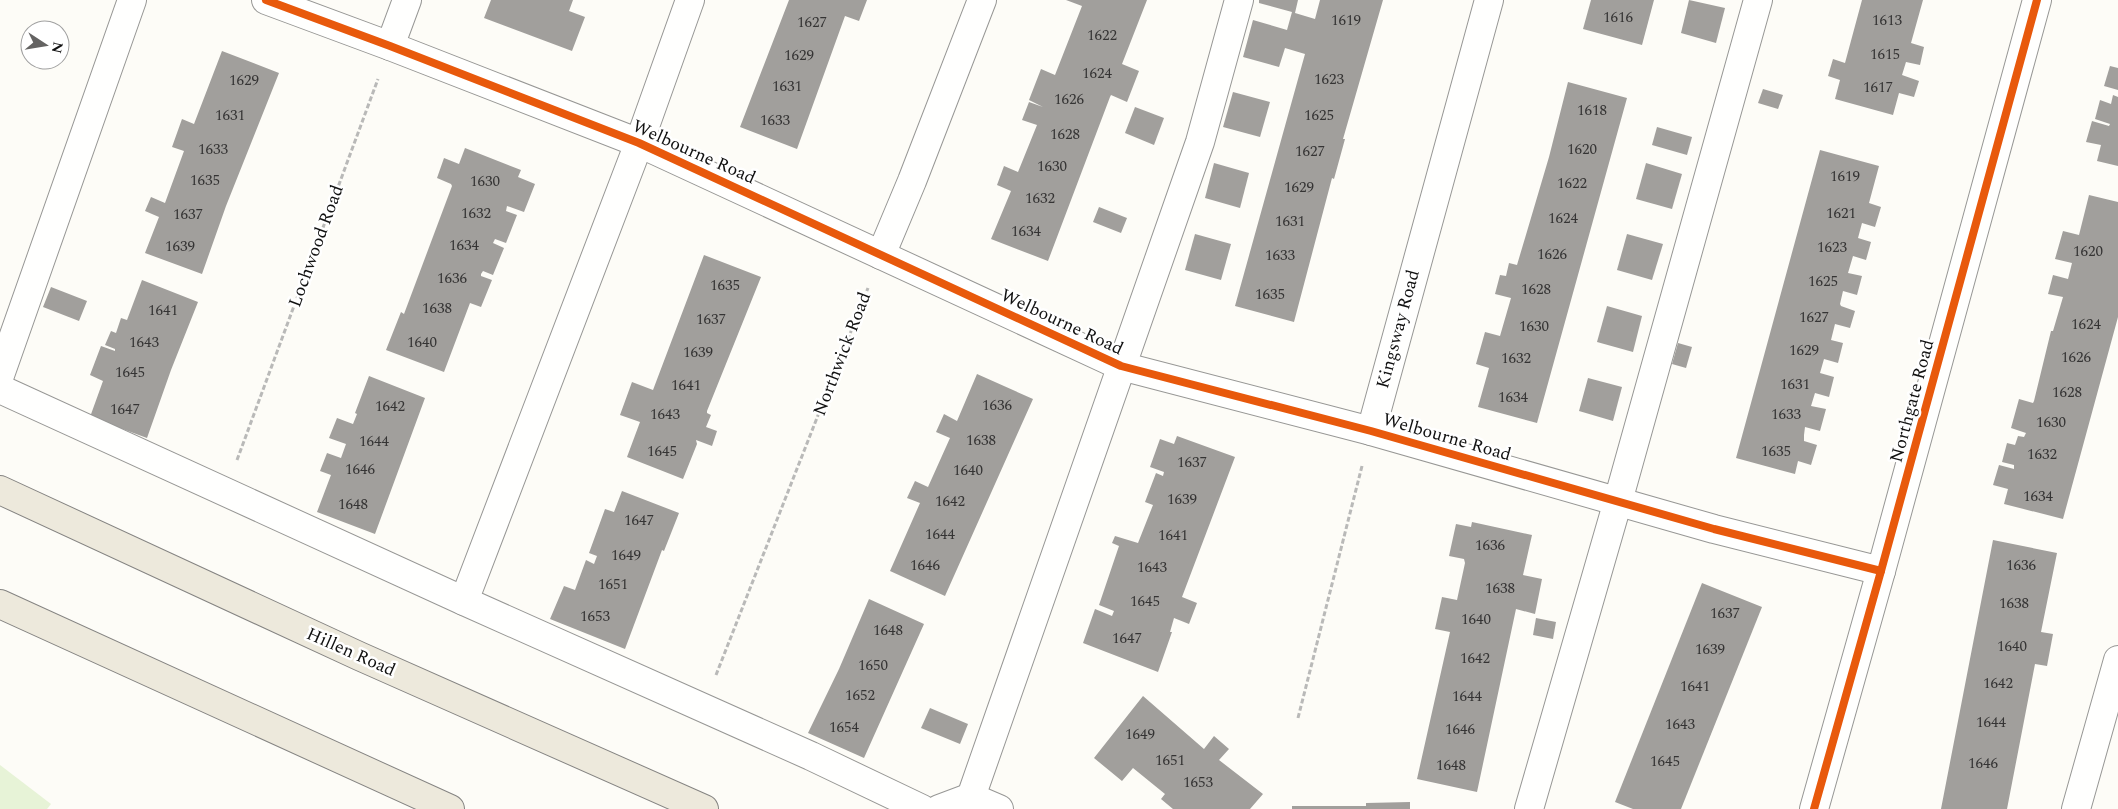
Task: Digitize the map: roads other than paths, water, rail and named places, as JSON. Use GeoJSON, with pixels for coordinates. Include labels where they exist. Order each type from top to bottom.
{"type":"FeatureCollection","features":[{"type":"Feature","properties":{"kind":"main road","name":"Hillen Road"},"geometry":{"type":"LineString","coordinates":[[0,490],[421,684],[704,809]]}},
{"type":"Feature","properties":{"kind":"main road"},"geometry":{"type":"LineString","coordinates":[[0,604],[450,809]]}},
{"type":"Feature","properties":{"kind":"street"},"geometry":{"type":"LineString","coordinates":[[0,375],[132,0]]}},
{"type":"Feature","properties":{"kind":"street","name":"Welbourne Road"},"geometry":{"type":"LineString","coordinates":[[266,0],[639,143],[1121,366],[1370,431],[1714,529],[1881,571]]}},
{"type":"Feature","properties":{"kind":"street"},"geometry":{"type":"LineString","coordinates":[[390,46],[406,0]]}},
{"type":"Feature","properties":{"kind":"street"},"geometry":{"type":"LineString","coordinates":[[464,601],[639,143],[690,0]]}},
{"type":"Feature","properties":{"kind":"street"},"geometry":{"type":"LineString","coordinates":[[881,255],[982,0]]}},
{"type":"Feature","properties":{"kind":"street"},"geometry":{"type":"LineString","coordinates":[[971,797],[1200,142],[1239,0]]}},
{"type":"Feature","properties":{"kind":"street","name":"Kingsway Road"},"geometry":{"type":"LineString","coordinates":[[1370,431],[1489,0]]}},
{"type":"Feature","properties":{"kind":"street"},"geometry":{"type":"LineString","coordinates":[[1529,809],[1618,501],[1758,0]]}},
{"type":"Feature","properties":{"kind":"street","name":"Northgate Road"},"geometry":{"type":"LineString","coordinates":[[1814,809],[2037,0]]}},
{"type":"Feature","properties":{"kind":"street"},"geometry":{"type":"LineString","coordinates":[[0,389],[464,601],[811,756],[922,809]]}},
{"type":"Feature","properties":{"kind":"street"},"geometry":{"type":"LineString","coordinates":[[2076,809],[2118,660]]}},
{"type":"Feature","properties":{"kind":"street"},"geometry":{"type":"LineString","coordinates":[[939,809],[971,797],[999,809]]}}]}
